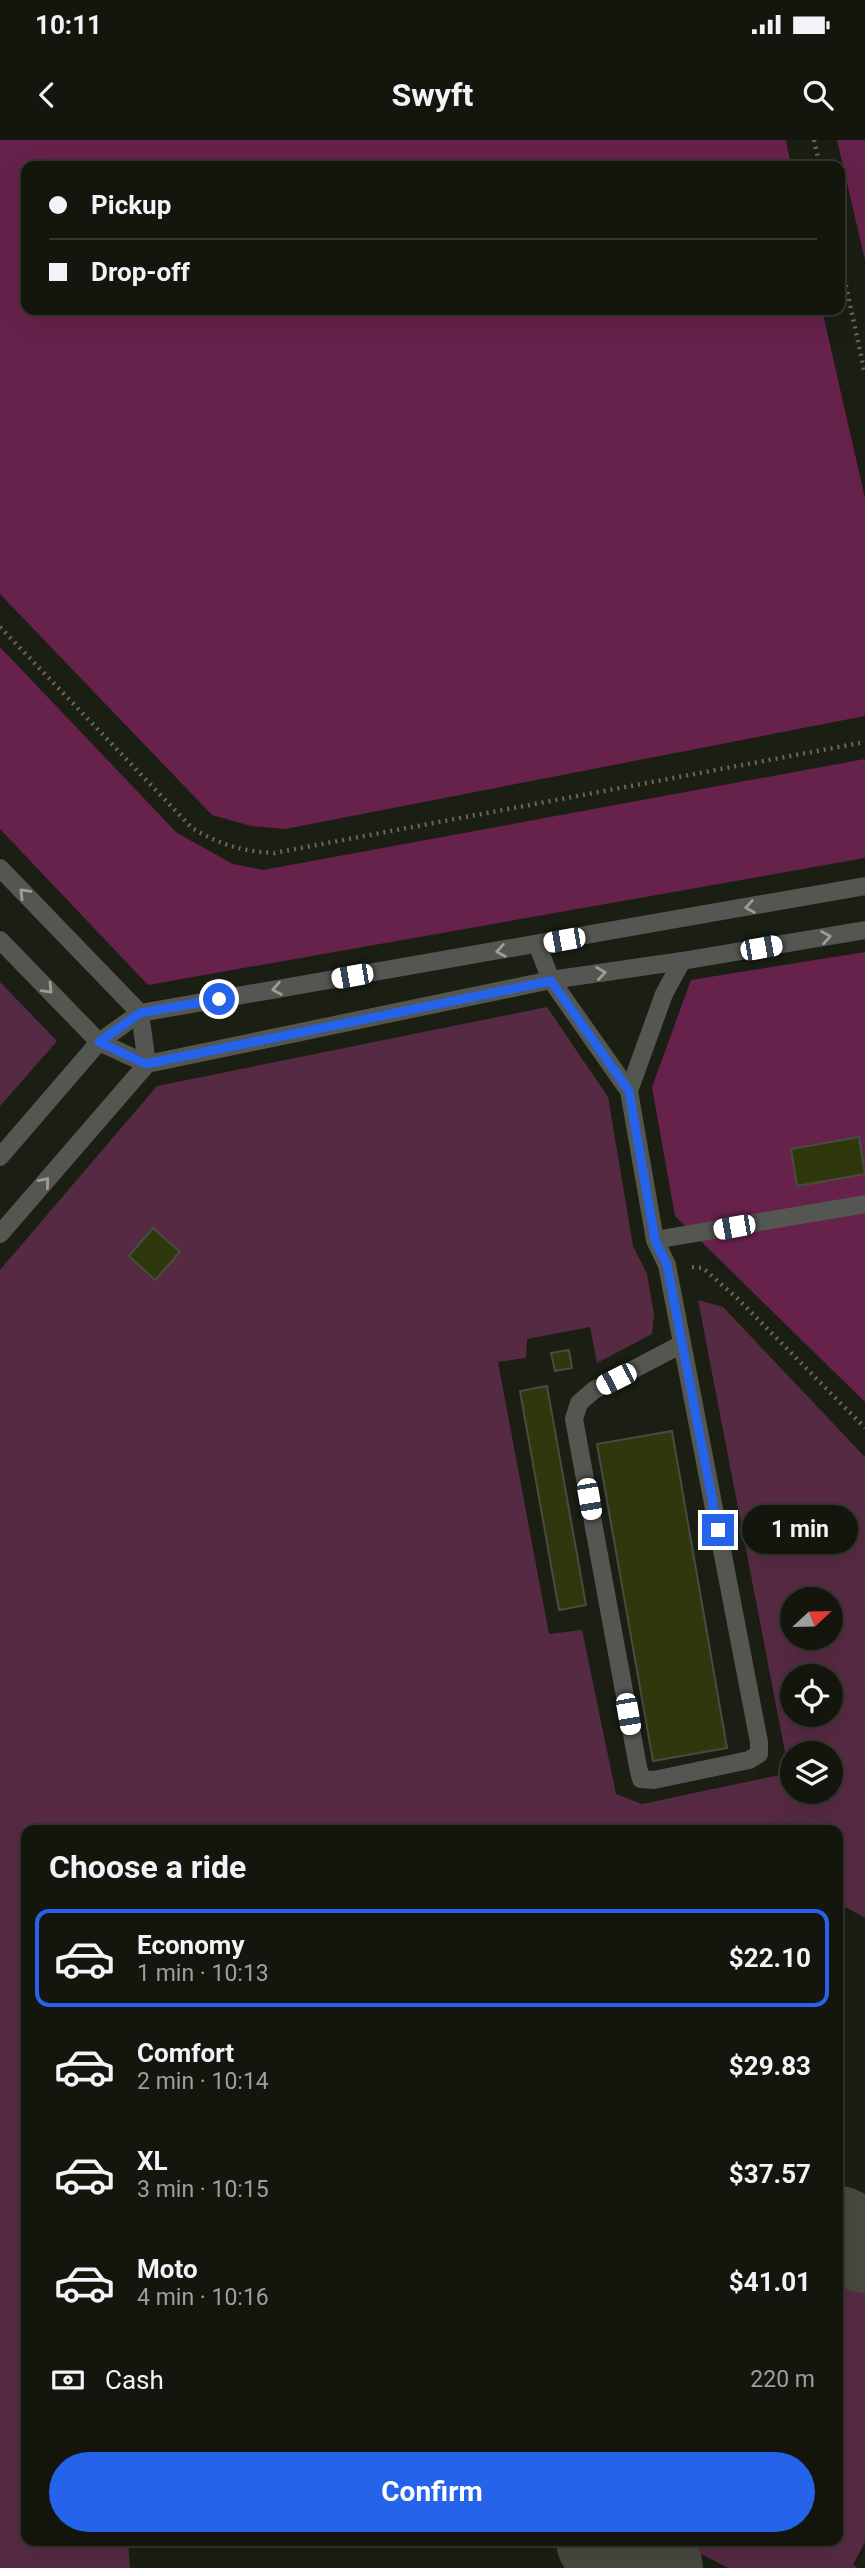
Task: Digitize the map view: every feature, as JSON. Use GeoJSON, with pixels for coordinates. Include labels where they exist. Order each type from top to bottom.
{"type":"FeatureCollection","features":[{"type":"Feature","properties":{"kind":"street"},"geometry":{"type":"LineString","coordinates":[[0,868],[140,1013],[146,1064],[0,1234]]}},
{"type":"Feature","properties":{"kind":"street"},"geometry":{"type":"LineString","coordinates":[[0,1157],[99,1042],[140,1013],[865,886]]}},
{"type":"Feature","properties":{"kind":"street"},"geometry":{"type":"LineString","coordinates":[[0,940],[99,1042],[146,1064],[551,981],[865,930]]}},
{"type":"Feature","properties":{"kind":"street"},"geometry":{"type":"LineString","coordinates":[[537,944],[551,981],[629,1091],[655,1240],[667,1265],[682,1344],[759,1754],[749,1760],[654,1780],[641,1779],[574,1419],[579,1403],[594,1390],[682,1344]]}},
{"type":"Feature","properties":{"kind":"street"},"geometry":{"type":"LineString","coordinates":[[629,1091],[664,994],[682,961]]}},
{"type":"Feature","properties":{"kind":"street"},"geometry":{"type":"LineString","coordinates":[[655,1240],[865,1204]]}},
{"type":"Feature","properties":{"kind":"path"},"geometry":{"type":"LineString","coordinates":[[814,140],[819,161]]}},
{"type":"Feature","properties":{"kind":"path"},"geometry":{"type":"LineString","coordinates":[[845,281],[865,374]]}},
{"type":"Feature","properties":{"kind":"path"},"geometry":{"type":"LineString","coordinates":[[0,627],[192,828],[216,842],[243,852],[274,853],[865,742]]}},
{"type":"Feature","properties":{"kind":"path"},"geometry":{"type":"LineString","coordinates":[[667,1265],[703,1268],[738,1299],[865,1428]]}},
{"type":"Feature","properties":{"kind":"shaded area"},"geometry":{"type":"Polygon","coordinates":[[[0,140],[786,140],[790,161],[21,161],[21,315],[823,315],[865,498],[865,716],[285,829],[251,826],[212,815],[0,594],[0,140]]]}},
{"type":"Feature","properties":{"kind":"shaded area"},"geometry":{"type":"Polygon","coordinates":[[[837,140],[865,140],[865,260],[845,174],[845,161],[842,161],[837,140]]]}},
{"type":"Feature","properties":{"kind":"shaded area"},"geometry":{"type":"Polygon","coordinates":[[[0,647],[177,833],[233,864],[263,870],[865,759],[865,858],[148,985],[0,829],[0,647]]]}},
{"type":"Feature","properties":{"kind":"shaded area"},"geometry":{"type":"Polygon","coordinates":[[[865,952],[865,1402],[675,1216],[652,1087],[691,980],[865,952]]]}},
{"type":"Feature","properties":{"kind":"shaded area"},"geometry":{"type":"Polygon","coordinates":[[[0,982],[57,1041],[0,1106],[0,982]]]}},
{"type":"Feature","properties":{"kind":"shaded area"},"geometry":{"type":"Polygon","coordinates":[[[547,1007],[608,1097],[633,1246],[647,1274],[654,1314],[652,1334],[597,1363],[590,1327],[527,1339],[526,1358],[498,1362],[549,1634],[582,1630],[616,1794],[642,1804],[780,1775],[780,1804],[843,1804],[843,1741],[783,1741],[780,1727],[843,1727],[843,1664],[780,1664],[780,1726],[698,1300],[723,1307],[865,1457],[865,1918],[843,1906],[843,1825],[21,1825],[21,2546],[128,2546],[130,2568],[0,2568],[0,1270],[157,1086],[547,1007]]]}},
{"type":"Feature","properties":{"kind":"shaded area"},"geometry":{"type":"Polygon","coordinates":[[[843,2264],[865,2275],[865,2542],[853,2565],[858,2568],[728,2568],[686,2546],[843,2546],[843,2264]]]}},
{"type":"Feature","properties":{"kind":"building"},"geometry":{"type":"Polygon","coordinates":[[[859,1137],[865,1174],[797,1186],[791,1149],[859,1137]]]}},
{"type":"Feature","properties":{"kind":"building"},"geometry":{"type":"Polygon","coordinates":[[[153,1228],[180,1252],[155,1280],[129,1256],[153,1228]]]}},
{"type":"Feature","properties":{"kind":"building"},"geometry":{"type":"Polygon","coordinates":[[[569,1350],[572,1368],[555,1371],[551,1353],[569,1350]]]}},
{"type":"Feature","properties":{"kind":"building"},"geometry":{"type":"Polygon","coordinates":[[[547,1386],[586,1605],[559,1610],[520,1391],[547,1386]]]}},
{"type":"Feature","properties":{"kind":"building"},"geometry":{"type":"Polygon","coordinates":[[[672,1431],[727,1748],[653,1761],[597,1444],[672,1431]]]}},
{"type":"Feature","properties":{"kind":"taxiway"},"geometry":{"type":"LineString","coordinates":[[843,2235],[865,2246]]}},
{"type":"Feature","properties":{"kind":"taxiway"},"geometry":{"type":"LineString","coordinates":[[613,2546],[656,2568]]}},
{"type":"Feature","properties":{"kind":"route"},"geometry":{"type":"LineString","coordinates":[[219,999],[140,1013],[99,1042],[146,1064],[551,981],[629,1091],[655,1240],[667,1265],[718,1530]]}}]}
